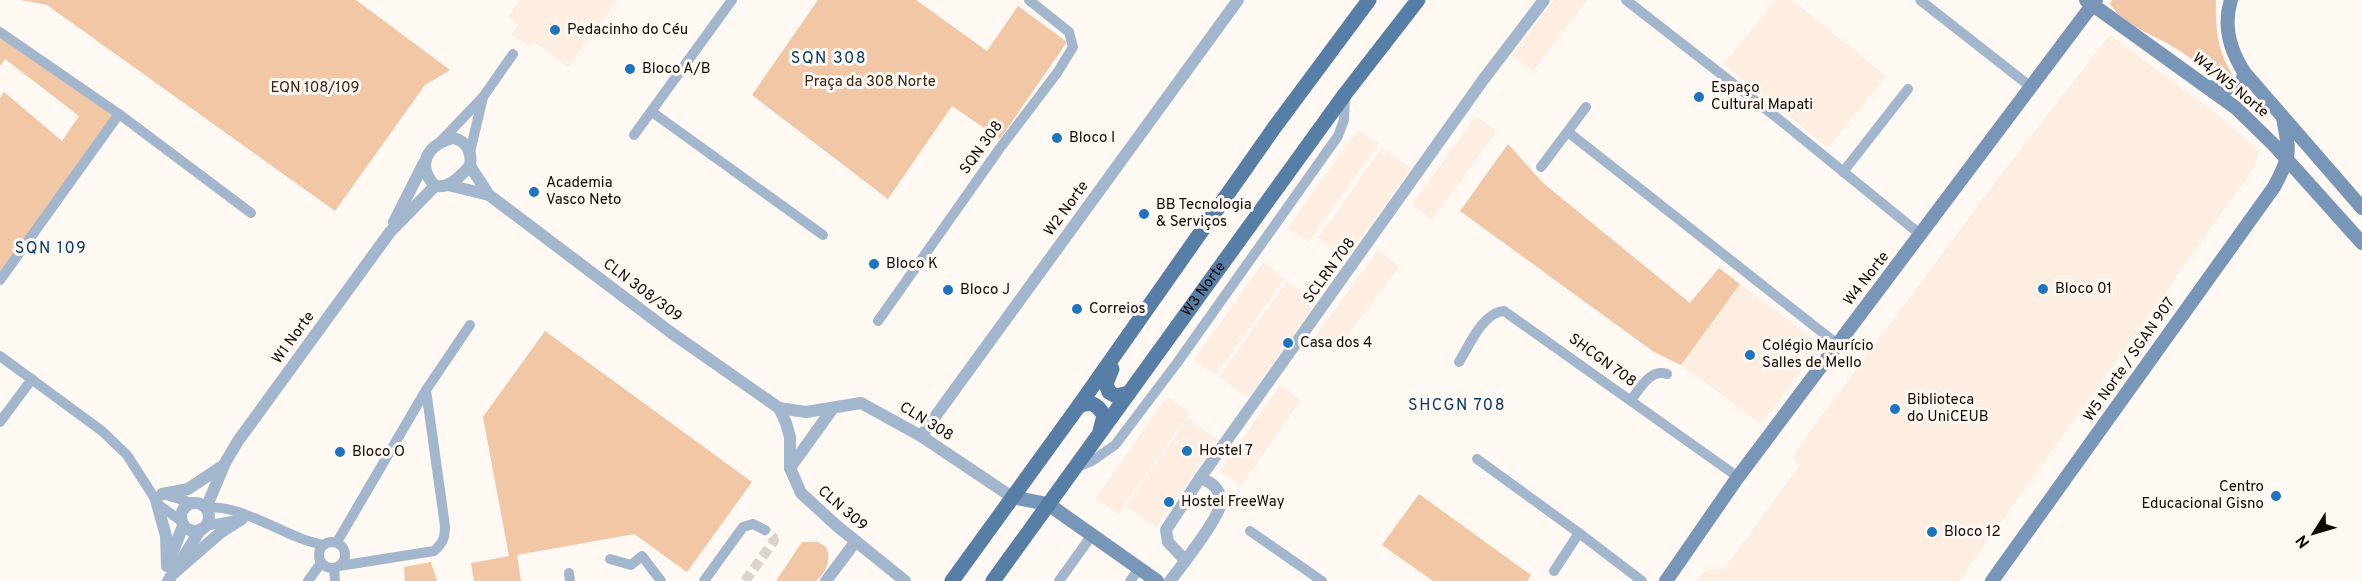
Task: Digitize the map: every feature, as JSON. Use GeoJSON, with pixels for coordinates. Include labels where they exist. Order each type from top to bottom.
{"type":"FeatureCollection","features":[{"type":"Feature","properties":{"kind":"main road"},"geometry":{"type":"LineString","coordinates":[[952,581],[1078,407],[1274,128],[1369,0]]}},
{"type":"Feature","properties":{"kind":"main road","name":"W3 Norte"},"geometry":{"type":"LineString","coordinates":[[993,581],[1345,94],[1418,0]]}},
{"type":"Feature","properties":{"kind":"main road","name":"W4 Norte"},"geometry":{"type":"LineString","coordinates":[[1666,581],[1738,477],[2031,87],[2091,2]]}},
{"type":"Feature","properties":{"kind":"main road","name":"W4/W5 Norte"},"geometry":{"type":"LineString","coordinates":[[2091,2],[2236,108],[2274,145],[2362,243]]}},
{"type":"Feature","properties":{"kind":"main road","name":"W4/W5 Norte"},"geometry":{"type":"LineString","coordinates":[[2229,4],[2231,46],[2244,72],[2362,208]]}},
{"type":"Feature","properties":{"kind":"main road"},"geometry":{"type":"LineString","coordinates":[[2206,87],[2217,89],[2238,86],[2243,79],[2244,72]]}},
{"type":"Feature","properties":{"kind":"main road"},"geometry":{"type":"LineString","coordinates":[[2283,118],[2288,145],[2288,162]]}},
{"type":"Feature","properties":{"kind":"main road","name":"W5 Norte / SGAN 907"},"geometry":{"type":"LineString","coordinates":[[1994,579],[2274,187],[2288,162]]}},
{"type":"Feature","properties":{"kind":"main road"},"geometry":{"type":"LineString","coordinates":[[1124,341],[1106,384],[1109,392],[1116,396],[1130,393]]}},
{"type":"Feature","properties":{"kind":"main road"},"geometry":{"type":"LineString","coordinates":[[1078,407],[1091,403],[1101,409],[1104,416],[1099,434]]}},
{"type":"Feature","properties":{"kind":"main road","name":"CLN 308"},"geometry":{"type":"LineString","coordinates":[[1012,496],[1048,504]]}},
{"type":"Feature","properties":{"kind":"main road"},"geometry":{"type":"LineString","coordinates":[[1048,504],[1157,581]]}},
{"type":"Feature","properties":{"kind":"street"},"geometry":{"type":"LineString","coordinates":[[634,135],[732,0]]}},
{"type":"Feature","properties":{"kind":"street","name":"SQN 308"},"geometry":{"type":"LineString","coordinates":[[878,321],[1000,148],[1057,73],[1073,47],[1069,32],[1029,0]]}},
{"type":"Feature","properties":{"kind":"street","name":"W2 Norte"},"geometry":{"type":"LineString","coordinates":[[921,436],[1238,0]]}},
{"type":"Feature","properties":{"kind":"street","name":"SCLRN 708"},"geometry":{"type":"LineString","coordinates":[[1185,560],[1168,542],[1166,530],[1200,478],[1483,80],[1544,0]]}},
{"type":"Feature","properties":{"kind":"street"},"geometry":{"type":"LineString","coordinates":[[1626,0],[1921,235]]}},
{"type":"Feature","properties":{"kind":"street"},"geometry":{"type":"LineString","coordinates":[[1920,0],[2031,87]]}},
{"type":"Feature","properties":{"kind":"street"},"geometry":{"type":"LineString","coordinates":[[0,32],[119,114],[251,213]]}},
{"type":"Feature","properties":{"kind":"street"},"geometry":{"type":"LineString","coordinates":[[483,97],[470,152],[470,166],[456,181],[448,185],[435,186],[425,176],[426,158],[483,97],[513,54]]}},
{"type":"Feature","properties":{"kind":"street"},"geometry":{"type":"LineString","coordinates":[[1844,172],[1908,89]]}},
{"type":"Feature","properties":{"kind":"street"},"geometry":{"type":"LineString","coordinates":[[1073,468],[1092,461],[1115,445],[1177,363],[1338,136],[1344,120],[1345,94]]}},
{"type":"Feature","properties":{"kind":"street"},"geometry":{"type":"LineString","coordinates":[[1541,167],[1586,107]]}},
{"type":"Feature","properties":{"kind":"street"},"geometry":{"type":"LineString","coordinates":[[652,112],[823,235]]}},
{"type":"Feature","properties":{"kind":"street"},"geometry":{"type":"LineString","coordinates":[[0,280],[119,114]]}},
{"type":"Feature","properties":{"kind":"street"},"geometry":{"type":"LineString","coordinates":[[1568,132],[1837,344]]}},
{"type":"Feature","properties":{"kind":"street"},"geometry":{"type":"LineString","coordinates":[[438,145],[450,139],[458,139],[470,152]]}},
{"type":"Feature","properties":{"kind":"street","name":"W1 Norte"},"geometry":{"type":"LineString","coordinates":[[390,232],[426,158]]}},
{"type":"Feature","properties":{"kind":"street","name":"CLN 308/309"},"geometry":{"type":"LineString","coordinates":[[470,166],[489,195],[673,334],[779,408]]}},
{"type":"Feature","properties":{"kind":"street","name":"CLN 308/309"},"geometry":{"type":"LineString","coordinates":[[448,185],[489,195]]}},
{"type":"Feature","properties":{"kind":"street","name":"W1 Norte"},"geometry":{"type":"LineString","coordinates":[[199,505],[238,441],[390,232],[435,186]]}},
{"type":"Feature","properties":{"kind":"street","name":"SHCGN 708"},"geometry":{"type":"LineString","coordinates":[[1459,362],[1489,317],[1499,311],[1504,311],[1738,477]]}},
{"type":"Feature","properties":{"kind":"street"},"geometry":{"type":"LineString","coordinates":[[337,542],[426,390],[470,325]]}},
{"type":"Feature","properties":{"kind":"street"},"geometry":{"type":"LineString","coordinates":[[0,356],[102,430],[127,455],[169,514],[189,530],[246,519]]}},
{"type":"Feature","properties":{"kind":"street"},"geometry":{"type":"LineString","coordinates":[[1631,400],[1650,376],[1658,372],[1667,374]]}},
{"type":"Feature","properties":{"kind":"street"},"geometry":{"type":"LineString","coordinates":[[0,422],[32,379]]}},
{"type":"Feature","properties":{"kind":"street"},"geometry":{"type":"LineString","coordinates":[[300,538],[320,561],[337,567],[434,551],[442,545],[446,526],[426,390]]}},
{"type":"Feature","properties":{"kind":"street","name":"CLN 308"},"geometry":{"type":"LineString","coordinates":[[779,408],[806,411],[861,403],[921,436],[1012,496]]}},
{"type":"Feature","properties":{"kind":"street","name":"CLN 309"},"geometry":{"type":"LineString","coordinates":[[779,408],[790,437],[790,468],[801,493],[837,526],[905,581]]}},
{"type":"Feature","properties":{"kind":"street"},"geometry":{"type":"LineString","coordinates":[[790,468],[833,408]]}},
{"type":"Feature","properties":{"kind":"street"},"geometry":{"type":"LineString","coordinates":[[1476,459],[1580,533],[1642,581]]}},
{"type":"Feature","properties":{"kind":"street"},"geometry":{"type":"LineString","coordinates":[[159,497],[188,489],[223,465]]}},
{"type":"Feature","properties":{"kind":"street"},"geometry":{"type":"LineString","coordinates":[[1170,581],[1218,510],[1220,503],[1215,486],[1200,478]]}},
{"type":"Feature","properties":{"kind":"street"},"geometry":{"type":"LineString","coordinates":[[159,497],[199,505],[209,516],[203,528],[169,573]]}},
{"type":"Feature","properties":{"kind":"street"},"geometry":{"type":"LineString","coordinates":[[159,497],[166,536],[169,573]]}},
{"type":"Feature","properties":{"kind":"street"},"geometry":{"type":"LineString","coordinates":[[169,573],[182,524],[181,512],[187,504],[225,508],[246,519],[323,545]]}},
{"type":"Feature","properties":{"kind":"street"},"geometry":{"type":"LineString","coordinates":[[161,581],[220,533],[246,519]]}},
{"type":"Feature","properties":{"kind":"street"},"geometry":{"type":"LineString","coordinates":[[704,581],[742,527],[755,525],[765,530]]}},
{"type":"Feature","properties":{"kind":"street"},"geometry":{"type":"LineString","coordinates":[[1250,531],[1322,581]]}},
{"type":"Feature","properties":{"kind":"street"},"geometry":{"type":"LineString","coordinates":[[1554,571],[1580,533]]}},
{"type":"Feature","properties":{"kind":"street"},"geometry":{"type":"LineString","coordinates":[[1059,581],[1092,535]]}},
{"type":"Feature","properties":{"kind":"street"},"geometry":{"type":"LineString","coordinates":[[826,581],[856,541]]}},
{"type":"Feature","properties":{"kind":"street"},"geometry":{"type":"LineString","coordinates":[[308,581],[320,561],[320,549],[327,542],[337,542],[344,547],[346,556]]}},
{"type":"Feature","properties":{"kind":"street"},"geometry":{"type":"LineString","coordinates":[[346,556],[366,563]]}},
{"type":"Feature","properties":{"kind":"street"},"geometry":{"type":"LineString","coordinates":[[335,581],[337,567],[346,556]]}},
{"type":"Feature","properties":{"kind":"street"},"geometry":{"type":"LineString","coordinates":[[610,560],[631,566],[642,556],[661,581]]}},
{"type":"Feature","properties":{"kind":"street"},"geometry":{"type":"LineString","coordinates":[[1130,581],[1139,569]]}},
{"type":"Feature","properties":{"kind":"shaded area","name":"Pedacinho do Céu"},"geometry":{"type":"Polygon","coordinates":[[[520,0],[617,0],[568,67],[533,41],[529,47],[512,34],[519,25],[508,17],[520,0]]]}},
{"type":"Feature","properties":{"kind":"shaded area"},"geometry":{"type":"Polygon","coordinates":[[[1554,0],[1587,0],[1533,71],[1512,55],[1554,0]]]}},
{"type":"Feature","properties":{"kind":"shaded area"},"geometry":{"type":"Polygon","coordinates":[[[1776,0],[1792,0],[1886,76],[1828,148],[1724,64],[1776,0]]]}},
{"type":"Feature","properties":{"kind":"shaded area"},"geometry":{"type":"Polygon","coordinates":[[[2110,35],[2221,117],[2259,151],[2255,166],[1959,581],[1697,581],[1705,571],[1725,568],[1800,465],[1792,458],[1809,433],[2003,172],[2110,35]]]}},
{"type":"Feature","properties":{"kind":"shaded area"},"geometry":{"type":"Polygon","coordinates":[[[1476,116],[1497,131],[1432,220],[1412,205],[1476,116]]]}},
{"type":"Feature","properties":{"kind":"shaded area"},"geometry":{"type":"Polygon","coordinates":[[[1358,130],[1378,144],[1308,242],[1288,228],[1358,130]]]}},
{"type":"Feature","properties":{"kind":"shaded area"},"geometry":{"type":"Polygon","coordinates":[[[1382,148],[1411,168],[1347,258],[1318,238],[1382,148]]]}},
{"type":"Feature","properties":{"kind":"shaded area"},"geometry":{"type":"Polygon","coordinates":[[[1378,251],[1399,266],[1335,353],[1314,338],[1378,251]]]}},
{"type":"Feature","properties":{"kind":"shaded area"},"geometry":{"type":"Polygon","coordinates":[[[1263,263],[1284,279],[1216,375],[1194,360],[1263,263]]]}},
{"type":"Feature","properties":{"kind":"shaded area"},"geometry":{"type":"Polygon","coordinates":[[[1287,281],[1316,302],[1248,398],[1219,377],[1287,281]]]}},
{"type":"Feature","properties":{"kind":"shaded area","name":"Colégio Maurício Salles de Mello"},"geometry":{"type":"Polygon","coordinates":[[[1740,284],[1821,345],[1761,424],[1681,365],[1740,284]]]}},
{"type":"Feature","properties":{"kind":"shaded area"},"geometry":{"type":"Polygon","coordinates":[[[1280,385],[1301,400],[1241,486],[1220,471],[1280,385]]]}},
{"type":"Feature","properties":{"kind":"shaded area"},"geometry":{"type":"Polygon","coordinates":[[[1167,397],[1190,412],[1118,514],[1096,498],[1167,397]]]}},
{"type":"Feature","properties":{"kind":"shaded area"},"geometry":{"type":"Polygon","coordinates":[[[1188,418],[1218,440],[1156,527],[1126,506],[1188,418]]]}},
{"type":"Feature","properties":{"kind":"green space","name":"EQN 108/109"},"geometry":{"type":"Polygon","coordinates":[[[21,0],[356,0],[450,70],[425,85],[335,211],[47,5],[21,0]]]}},
{"type":"Feature","properties":{"kind":"green space","name":"Praça da 308 Norte"},"geometry":{"type":"Polygon","coordinates":[[[818,0],[916,0],[987,51],[1018,6],[1067,42],[1000,139],[952,106],[888,199],[752,95],[818,0]]]}},
{"type":"Feature","properties":{"kind":"green space"},"geometry":{"type":"Polygon","coordinates":[[[2112,0],[2216,0],[2219,43],[2226,63],[2238,82],[2226,86],[2179,50],[2123,18],[2110,4],[2112,0]]]}},
{"type":"Feature","properties":{"kind":"green space"},"geometry":{"type":"Polygon","coordinates":[[[0,29],[118,116],[0,281],[0,98],[4,92],[62,141],[79,116],[5,59],[0,66],[0,29]]]}},
{"type":"Feature","properties":{"kind":"green space"},"geometry":{"type":"Polygon","coordinates":[[[1508,144],[1543,183],[1690,303],[1719,268],[1740,284],[1681,365],[1654,352],[1460,211],[1508,144]]]}},
{"type":"Feature","properties":{"kind":"green space"},"geometry":{"type":"Polygon","coordinates":[[[545,331],[752,482],[687,572],[634,534],[517,555],[521,581],[474,581],[471,563],[509,556],[483,417],[545,331]]]}},
{"type":"Feature","properties":{"kind":"green space"},"geometry":{"type":"Polygon","coordinates":[[[1419,494],[1531,575],[1527,581],[1433,581],[1382,545],[1419,494]]]}},
{"type":"Feature","properties":{"kind":"green space"},"geometry":{"type":"Polygon","coordinates":[[[802,542],[818,542],[826,547],[828,561],[823,574],[816,581],[776,581],[802,542]]]}},
{"type":"Feature","properties":{"kind":"green space"},"geometry":{"type":"Polygon","coordinates":[[[431,562],[437,581],[405,581],[404,567],[431,562]]]}},
{"type":"Feature","properties":{"kind":"tunnel"},"geometry":{"type":"LineString","coordinates":[[745,581],[774,541],[765,530]]}},
{"type":"Feature","properties":{"kind":"place","name":"Pedacinho do Céu"},"geometry":{"type":"Point","coordinates":[555,30]}},
{"type":"Feature","properties":{"kind":"place","name":"Bloco A/B"},"geometry":{"type":"Point","coordinates":[630,69]}},
{"type":"Feature","properties":{"kind":"place","name":"Espaço Cultural Mapati"},"geometry":{"type":"Point","coordinates":[1699,97]}},
{"type":"Feature","properties":{"kind":"place","name":"Bloco I"},"geometry":{"type":"Point","coordinates":[1057,138]}},
{"type":"Feature","properties":{"kind":"place","name":"Academia Vasco Neto"},"geometry":{"type":"Point","coordinates":[534,192]}},
{"type":"Feature","properties":{"kind":"place","name":"BB Tecnologia & Serviços"},"geometry":{"type":"Point","coordinates":[1144,214]}},
{"type":"Feature","properties":{"kind":"place","name":"Bloco K"},"geometry":{"type":"Point","coordinates":[874,264]}},
{"type":"Feature","properties":{"kind":"place","name":"Bloco 01"},"geometry":{"type":"Point","coordinates":[2043,289]}},
{"type":"Feature","properties":{"kind":"place","name":"Bloco J"},"geometry":{"type":"Point","coordinates":[948,290]}},
{"type":"Feature","properties":{"kind":"place","name":"Correios"},"geometry":{"type":"Point","coordinates":[1077,309]}},
{"type":"Feature","properties":{"kind":"place","name":"Casa dos 4"},"geometry":{"type":"Point","coordinates":[1288,343]}},
{"type":"Feature","properties":{"kind":"place","name":"Colégio Maurício Salles de Mello"},"geometry":{"type":"Point","coordinates":[1750,355]}},
{"type":"Feature","properties":{"kind":"place","name":"Biblioteca do UniCEUB"},"geometry":{"type":"Point","coordinates":[1895,409]}},
{"type":"Feature","properties":{"kind":"place","name":"Hostel 7"},"geometry":{"type":"Point","coordinates":[1187,451]}},
{"type":"Feature","properties":{"kind":"place","name":"Bloco O"},"geometry":{"type":"Point","coordinates":[340,452]}},
{"type":"Feature","properties":{"kind":"place","name":"Centro Educacional Gisno"},"geometry":{"type":"Point","coordinates":[2276,496]}},
{"type":"Feature","properties":{"kind":"place","name":"Hostel FreeWay"},"geometry":{"type":"Point","coordinates":[1169,502]}},
{"type":"Feature","properties":{"kind":"place","name":"Bloco 12"},"geometry":{"type":"Point","coordinates":[1932,532]}},
{"type":"Feature","properties":{"kind":"district","name":"SQN 308"},"geometry":{"type":"Point","coordinates":[829,59]}},
{"type":"Feature","properties":{"kind":"district","name":"SQN 109"},"geometry":{"type":"Point","coordinates":[51,249]}},
{"type":"Feature","properties":{"kind":"district","name":"SHCGN 708"},"geometry":{"type":"Point","coordinates":[1457,406]}}]}
